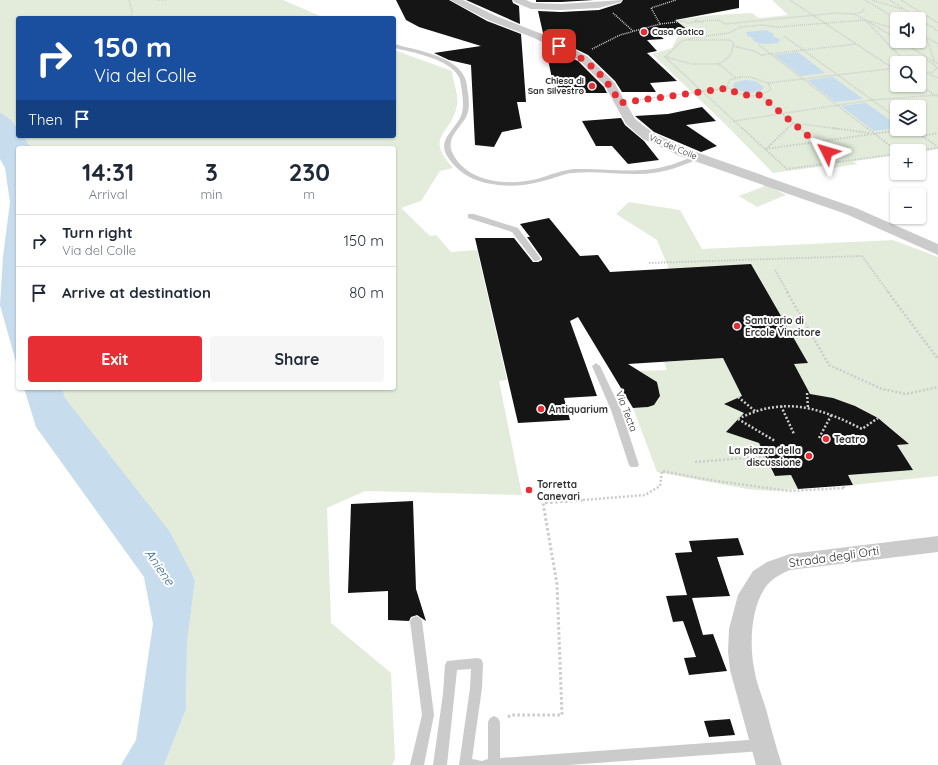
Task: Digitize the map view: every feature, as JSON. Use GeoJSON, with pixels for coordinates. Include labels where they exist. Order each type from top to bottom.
{"type":"FeatureCollection","features":[{"type":"Feature","properties":{"kind":"street","name":"Via del Colle"},"geometry":{"type":"LineString","coordinates":[[455,0],[475,11],[532,33],[579,56],[608,82],[630,121],[642,133],[670,147],[696,157],[851,211],[938,250]]}},
{"type":"Feature","properties":{"kind":"street"},"geometry":{"type":"LineString","coordinates":[[518,0],[529,6],[563,7],[604,4],[617,0]]}},
{"type":"Feature","properties":{"kind":"street","name":"Strada degli Orti"},"geometry":{"type":"LineString","coordinates":[[766,755],[740,663],[741,635],[745,610],[754,587],[760,577],[769,570],[790,562],[938,544]]}},
{"type":"Feature","properties":{"kind":"lane"},"geometry":{"type":"LineString","coordinates":[[396,47],[440,60],[452,66],[460,73],[464,87],[466,108],[463,117],[448,138],[447,145],[449,153],[459,166],[472,176],[489,182],[514,184],[536,181],[566,172],[576,171],[626,173],[654,171],[669,168],[696,157]]}},
{"type":"Feature","properties":{"kind":"lane"},"geometry":{"type":"LineString","coordinates":[[471,216],[515,230],[537,259]]}},
{"type":"Feature","properties":{"kind":"lane","name":"Via Tecta"},"geometry":{"type":"LineString","coordinates":[[596,366],[616,410],[634,465]]}},
{"type":"Feature","properties":{"kind":"lane"},"geometry":{"type":"LineString","coordinates":[[416,621],[428,715],[417,765]]}},
{"type":"Feature","properties":{"kind":"lane"},"geometry":{"type":"LineString","coordinates":[[440,765],[451,665],[477,663],[476,688],[465,764],[477,765]]}},
{"type":"Feature","properties":{"kind":"lane"},"geometry":{"type":"LineString","coordinates":[[494,722],[490,765],[766,755]]}},
{"type":"Feature","properties":{"kind":"path"},"geometry":{"type":"LineString","coordinates":[[128,0],[132,10],[131,16]]}},
{"type":"Feature","properties":{"kind":"path"},"geometry":{"type":"LineString","coordinates":[[157,0],[166,0]]}},
{"type":"Feature","properties":{"kind":"path"},"geometry":{"type":"LineString","coordinates":[[660,24],[651,8],[676,0]]}},
{"type":"Feature","properties":{"kind":"path"},"geometry":{"type":"LineString","coordinates":[[790,0],[857,43],[890,67]]}},
{"type":"Feature","properties":{"kind":"path"},"geometry":{"type":"LineString","coordinates":[[865,0],[890,15]]}},
{"type":"Feature","properties":{"kind":"path"},"geometry":{"type":"LineString","coordinates":[[872,0],[906,10]]}},
{"type":"Feature","properties":{"kind":"path"},"geometry":{"type":"LineString","coordinates":[[890,0],[938,31]]}},
{"type":"Feature","properties":{"kind":"path"},"geometry":{"type":"LineString","coordinates":[[901,0],[938,23]]}},
{"type":"Feature","properties":{"kind":"path"},"geometry":{"type":"LineString","coordinates":[[604,4],[634,31]]}},
{"type":"Feature","properties":{"kind":"path"},"geometry":{"type":"LineString","coordinates":[[579,56],[620,36],[660,24],[684,21],[688,23],[701,23],[702,21],[718,20],[725,24],[836,13],[855,14],[862,12],[864,9]]}},
{"type":"Feature","properties":{"kind":"path"},"geometry":{"type":"LineString","coordinates":[[855,14],[890,35]]}},
{"type":"Feature","properties":{"kind":"path"},"geometry":{"type":"LineString","coordinates":[[865,20],[900,56]]}},
{"type":"Feature","properties":{"kind":"path"},"geometry":{"type":"LineString","coordinates":[[665,56],[682,41],[692,38],[729,33],[740,27],[762,25],[778,27],[865,20],[890,27]]}},
{"type":"Feature","properties":{"kind":"path"},"geometry":{"type":"LineString","coordinates":[[784,36],[890,113]]}},
{"type":"Feature","properties":{"kind":"path"},"geometry":{"type":"LineString","coordinates":[[926,37],[938,44]]}},
{"type":"Feature","properties":{"kind":"path"},"geometry":{"type":"LineString","coordinates":[[926,37],[937,63]]}},
{"type":"Feature","properties":{"kind":"path"},"geometry":{"type":"LineString","coordinates":[[682,41],[729,40],[733,42],[734,46],[754,51],[761,55],[857,43]]}},
{"type":"Feature","properties":{"kind":"path"},"geometry":{"type":"LineString","coordinates":[[665,56],[697,65],[707,66],[719,64],[730,56],[734,46]]}},
{"type":"Feature","properties":{"kind":"path"},"geometry":{"type":"LineString","coordinates":[[759,46],[890,147]]}},
{"type":"Feature","properties":{"kind":"path"},"geometry":{"type":"LineString","coordinates":[[912,48],[937,63]]}},
{"type":"Feature","properties":{"kind":"path"},"geometry":{"type":"LineString","coordinates":[[665,56],[672,65],[787,169],[890,153]]}},
{"type":"Feature","properties":{"kind":"path"},"geometry":{"type":"LineString","coordinates":[[926,60],[937,68],[933,72],[928,73]]}},
{"type":"Feature","properties":{"kind":"path"},"geometry":{"type":"LineString","coordinates":[[719,64],[736,78]]}},
{"type":"Feature","properties":{"kind":"path"},"geometry":{"type":"LineString","coordinates":[[728,88],[728,81],[736,78],[750,77],[768,83],[890,68]]}},
{"type":"Feature","properties":{"kind":"path"},"geometry":{"type":"LineString","coordinates":[[928,73],[938,78]]}},
{"type":"Feature","properties":{"kind":"path"},"geometry":{"type":"LineString","coordinates":[[620,103],[728,88],[732,91],[745,95],[760,95],[769,92],[770,86],[768,83]]}},
{"type":"Feature","properties":{"kind":"path"},"geometry":{"type":"LineString","coordinates":[[926,89],[938,96]]}},
{"type":"Feature","properties":{"kind":"path"},"geometry":{"type":"LineString","coordinates":[[760,95],[839,162]]}},
{"type":"Feature","properties":{"kind":"path"},"geometry":{"type":"LineString","coordinates":[[734,121],[872,100],[935,95]]}},
{"type":"Feature","properties":{"kind":"path"},"geometry":{"type":"LineString","coordinates":[[765,150],[793,124],[874,134]]}},
{"type":"Feature","properties":{"kind":"path"},"geometry":{"type":"LineString","coordinates":[[765,150],[890,132]]}},
{"type":"Feature","properties":{"kind":"path"},"geometry":{"type":"LineString","coordinates":[[926,136],[938,134]]}},
{"type":"Feature","properties":{"kind":"path"},"geometry":{"type":"LineString","coordinates":[[922,136],[938,147]]}},
{"type":"Feature","properties":{"kind":"path"},"geometry":{"type":"LineString","coordinates":[[926,149],[938,147]]}},
{"type":"Feature","properties":{"kind":"path"},"geometry":{"type":"LineString","coordinates":[[648,263],[862,256],[938,359]]}},
{"type":"Feature","properties":{"kind":"path"},"geometry":{"type":"LineString","coordinates":[[775,270],[829,366],[882,389],[906,394],[938,388]]}},
{"type":"Feature","properties":{"kind":"path"},"geometry":{"type":"LineString","coordinates":[[807,393],[808,408]]}},
{"type":"Feature","properties":{"kind":"path"},"geometry":{"type":"LineString","coordinates":[[738,397],[755,411]]}},
{"type":"Feature","properties":{"kind":"path"},"geometry":{"type":"LineString","coordinates":[[781,406],[794,434]]}},
{"type":"Feature","properties":{"kind":"path"},"geometry":{"type":"LineString","coordinates":[[775,441],[738,419],[755,411],[781,406],[808,408],[832,414],[862,429],[878,418]]}},
{"type":"Feature","properties":{"kind":"path"},"geometry":{"type":"LineString","coordinates":[[819,438],[832,414]]}},
{"type":"Feature","properties":{"kind":"path"},"geometry":{"type":"LineString","coordinates":[[694,462],[770,456]]}},
{"type":"Feature","properties":{"kind":"path"},"geometry":{"type":"LineString","coordinates":[[494,722],[511,715],[562,715],[557,584],[543,503],[645,495],[660,486],[662,471],[710,480],[793,492],[845,488],[843,486]]}},
{"type":"Feature","properties":{"kind":"green space"},"geometry":{"type":"Polygon","coordinates":[[[0,0],[283,0],[320,16],[16,16],[16,125],[0,112],[0,0]]]}},
{"type":"Feature","properties":{"kind":"green space"},"geometry":{"type":"Polygon","coordinates":[[[772,0],[938,0],[938,149],[926,151],[926,144],[890,144],[890,156],[853,161],[857,164],[828,169],[824,166],[773,173],[723,122],[652,54],[672,48],[677,38],[687,30],[675,20],[714,15],[752,13],[759,18],[788,15],[772,0]]]}},
{"type":"Feature","properties":{"kind":"green space"},"geometry":{"type":"Polygon","coordinates":[[[396,51],[452,71],[457,92],[457,105],[450,123],[442,135],[440,148],[444,157],[453,168],[440,171],[421,201],[401,208],[430,236],[436,235],[451,252],[477,250],[507,380],[499,381],[522,495],[365,491],[327,508],[331,623],[391,673],[395,759],[392,765],[164,765],[186,709],[187,643],[195,579],[65,398],[63,390],[396,390],[396,146],[30,146],[25,138],[396,138],[396,51]]]}},
{"type":"Feature","properties":{"kind":"green space"},"geometry":{"type":"Polygon","coordinates":[[[767,185],[786,195],[757,207],[739,196],[767,185]]]}},
{"type":"Feature","properties":{"kind":"green space"},"geometry":{"type":"Polygon","coordinates":[[[629,202],[680,210],[702,249],[893,240],[938,257],[938,476],[853,485],[848,475],[912,470],[897,445],[908,443],[881,420],[860,410],[822,397],[782,392],[743,397],[725,404],[745,413],[726,432],[759,443],[775,476],[791,475],[798,489],[771,491],[747,489],[657,472],[633,408],[645,407],[655,403],[660,396],[659,390],[655,386],[659,383],[640,371],[667,370],[664,362],[707,359],[715,341],[735,382],[800,377],[794,364],[807,363],[669,269],[657,240],[616,214],[629,202]]]}},
{"type":"Feature","properties":{"kind":"water"},"geometry":{"type":"Polygon","coordinates":[[[766,30],[781,40],[778,43],[761,44],[757,43],[752,39],[754,38],[748,36],[746,33],[747,32],[766,30]]]}},
{"type":"Feature","properties":{"kind":"water"},"geometry":{"type":"Polygon","coordinates":[[[798,52],[825,73],[801,76],[774,55],[798,52]]]}},
{"type":"Feature","properties":{"kind":"water"},"geometry":{"type":"Polygon","coordinates":[[[833,77],[863,99],[835,102],[807,80],[833,77]]]}},
{"type":"Feature","properties":{"kind":"water"},"geometry":{"type":"Polygon","coordinates":[[[745,80],[755,81],[764,87],[760,91],[752,93],[744,92],[733,87],[734,83],[745,80]]]}},
{"type":"Feature","properties":{"kind":"water"},"geometry":{"type":"Polygon","coordinates":[[[866,103],[890,120],[890,129],[874,131],[841,106],[866,103]]]}},
{"type":"Feature","properties":{"kind":"water"},"geometry":{"type":"Polygon","coordinates":[[[0,112],[13,122],[16,126],[16,138],[25,138],[30,146],[16,146],[16,362],[0,305],[3,257],[10,202],[5,168],[0,159],[0,112]]]}},
{"type":"Feature","properties":{"kind":"water","name":"Aniene"},"geometry":{"type":"Polygon","coordinates":[[[25,390],[63,390],[65,398],[170,532],[195,580],[187,643],[186,709],[164,765],[121,765],[136,740],[153,624],[144,577],[36,427],[25,390]]]}},
{"type":"Feature","properties":{"kind":"building"},"geometry":{"type":"Polygon","coordinates":[[[396,0],[449,0],[487,21],[521,34],[526,102],[517,102],[522,128],[502,132],[494,147],[475,145],[471,65],[449,60],[434,53],[481,46],[419,27],[406,20],[396,0]]]}},
{"type":"Feature","properties":{"kind":"building"},"geometry":{"type":"Polygon","coordinates":[[[466,0],[512,0],[513,3],[519,6],[520,24],[466,0]]]}},
{"type":"Feature","properties":{"kind":"building"},"geometry":{"type":"Polygon","coordinates":[[[536,0],[594,0],[536,2],[536,0]]]}},
{"type":"Feature","properties":{"kind":"building"},"geometry":{"type":"Polygon","coordinates":[[[623,0],[739,0],[739,8],[675,20],[688,30],[678,31],[681,34],[660,36],[664,39],[647,40],[657,51],[647,53],[677,81],[650,83],[656,92],[622,92],[615,81],[588,55],[543,33],[538,11],[561,12],[599,10],[621,3],[623,0]]]}},
{"type":"Feature","properties":{"kind":"building"},"geometry":{"type":"Polygon","coordinates":[[[545,45],[578,61],[604,87],[607,93],[555,93],[545,45]]]}},
{"type":"Feature","properties":{"kind":"building"},"geometry":{"type":"Polygon","coordinates":[[[702,107],[716,121],[686,125],[717,146],[701,152],[654,132],[635,116],[668,114],[702,107]]]}},
{"type":"Feature","properties":{"kind":"building"},"geometry":{"type":"Polygon","coordinates":[[[621,118],[625,125],[644,141],[659,160],[628,164],[612,146],[596,146],[582,121],[621,118]]]}},
{"type":"Feature","properties":{"kind":"building"},"geometry":{"type":"Polygon","coordinates":[[[549,218],[580,256],[598,255],[610,272],[751,264],[808,363],[794,364],[810,394],[833,398],[855,406],[878,418],[909,444],[897,445],[913,470],[848,475],[853,485],[798,489],[791,475],[775,476],[759,443],[726,432],[744,413],[724,404],[742,396],[723,358],[628,364],[657,382],[660,396],[654,405],[633,408],[578,317],[570,321],[597,396],[564,398],[570,420],[518,423],[475,238],[514,238],[533,262],[538,262],[542,260],[542,258],[527,237],[530,237],[520,224],[549,218]]]}},
{"type":"Feature","properties":{"kind":"building"},"geometry":{"type":"Polygon","coordinates":[[[413,501],[416,589],[426,621],[417,615],[411,617],[409,621],[388,620],[388,591],[348,593],[351,504],[413,501]]]}},
{"type":"Feature","properties":{"kind":"building"},"geometry":{"type":"Polygon","coordinates":[[[738,538],[744,555],[717,557],[730,596],[692,598],[703,635],[713,634],[727,671],[689,675],[684,658],[696,657],[683,621],[673,622],[666,596],[687,595],[675,553],[692,552],[689,541],[738,538]]]}},
{"type":"Feature","properties":{"kind":"building"},"geometry":{"type":"Polygon","coordinates":[[[730,719],[735,735],[709,737],[704,721],[730,719]]]}},
{"type":"Feature","properties":{"kind":"place","name":"Casa Gotica"},"geometry":{"type":"Point","coordinates":[644,32]}},
{"type":"Feature","properties":{"kind":"place","name":"Chiesa di San Silvestro"},"geometry":{"type":"Point","coordinates":[592,86]}},
{"type":"Feature","properties":{"kind":"place","name":"Santuario di Ercole Vincitore"},"geometry":{"type":"Point","coordinates":[737,326]}},
{"type":"Feature","properties":{"kind":"place","name":"Antiquarium"},"geometry":{"type":"Point","coordinates":[541,409]}},
{"type":"Feature","properties":{"kind":"place","name":"Teatro"},"geometry":{"type":"Point","coordinates":[826,439]}},
{"type":"Feature","properties":{"kind":"place","name":"La piazza della discussione"},"geometry":{"type":"Point","coordinates":[809,456]}},
{"type":"Feature","properties":{"kind":"place","name":"Torretta Canevari"},"geometry":{"type":"Point","coordinates":[529,490]}},
{"type":"Feature","properties":{"kind":"route"},"geometry":{"type":"LineString","coordinates":[[559,46],[587,61],[610,84],[620,103],[728,88],[732,91],[745,95],[760,95],[827,152]]}}]}
